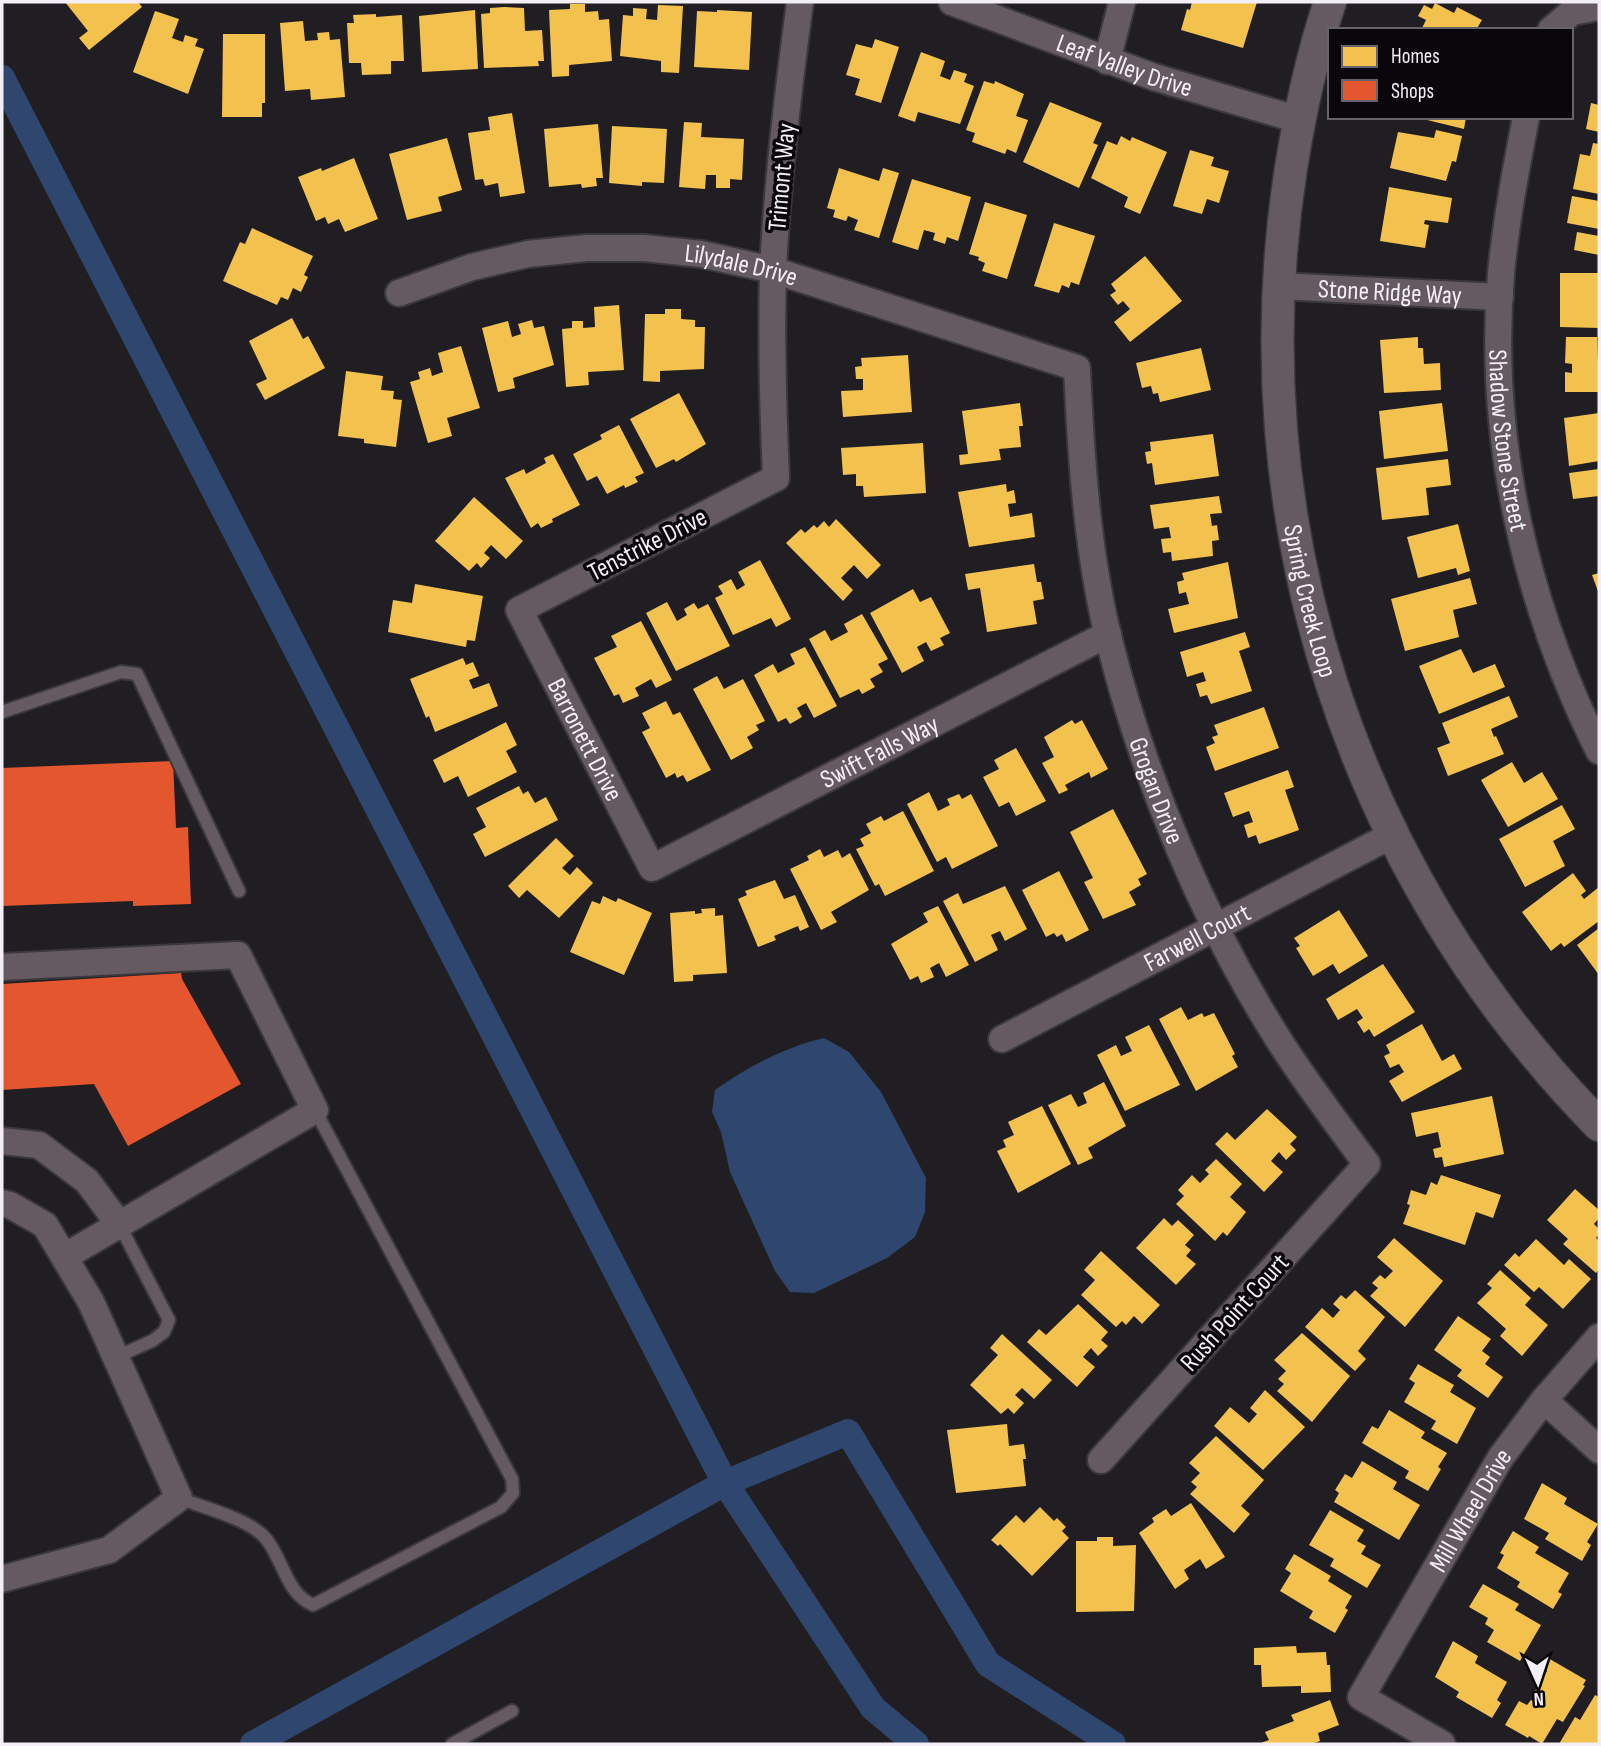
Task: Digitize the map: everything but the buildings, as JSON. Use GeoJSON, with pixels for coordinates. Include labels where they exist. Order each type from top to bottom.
{"type":"FeatureCollection","features":[{"type":"Feature","properties":{"kind":"street","name":"Trimont Way"},"geometry":{"type":"LineString","coordinates":[[776,478],[771,355],[773,270],[786,114],[800,2]]}},
{"type":"Feature","properties":{"kind":"street","name":"Leaf Valley Drive"},"geometry":{"type":"LineString","coordinates":[[952,2],[1154,78],[1299,120]]}},
{"type":"Feature","properties":{"kind":"street"},"geometry":{"type":"LineString","coordinates":[[1107,61],[1122,2]]}},
{"type":"Feature","properties":{"kind":"street","name":"Spring Creek Loop"},"geometry":{"type":"LineString","coordinates":[[1330,2],[1299,120],[1285,208],[1278,286],[1277,364],[1281,441],[1291,519],[1306,595],[1332,689],[1359,762],[1392,835],[1428,902],[1469,968],[1515,1031],[1599,1125]]}},
{"type":"Feature","properties":{"kind":"street"},"geometry":{"type":"LineString","coordinates":[[1553,28],[1572,12],[1599,7]]}},
{"type":"Feature","properties":{"kind":"street","name":"Shadow Stone Street"},"geometry":{"type":"LineString","coordinates":[[1526,119],[1511,196],[1500,297],[1499,375],[1506,452],[1530,574],[1553,648],[1577,707],[1599,751]]}},
{"type":"Feature","properties":{"kind":"street","name":"Lilydale Drive"},"geometry":{"type":"LineString","coordinates":[[399,293],[472,267],[528,254],[586,248],[644,248],[701,254],[773,270],[1077,368]]}},
{"type":"Feature","properties":{"kind":"street","name":"Stone Ridge Way"},"geometry":{"type":"LineString","coordinates":[[1278,286],[1500,297]]}},
{"type":"Feature","properties":{"kind":"street","name":"Grogan Drive"},"geometry":{"type":"LineString","coordinates":[[1077,368],[1083,473],[1092,551],[1108,634],[1125,697],[1161,801],[1216,927],[1283,1046],[1367,1164]]}},
{"type":"Feature","properties":{"kind":"street","name":"Tenstrike Drive"},"geometry":{"type":"LineString","coordinates":[[519,610],[776,478]]}},
{"type":"Feature","properties":{"kind":"street","name":"Barronett Drive"},"geometry":{"type":"LineString","coordinates":[[519,610],[652,868]]}},
{"type":"Feature","properties":{"kind":"street","name":"Swift Falls Way"},"geometry":{"type":"LineString","coordinates":[[652,868],[1108,634]]}},
{"type":"Feature","properties":{"kind":"street","name":"Farwell Court"},"geometry":{"type":"LineString","coordinates":[[1002,1039],[1392,835]]}},
{"type":"Feature","properties":{"kind":"street"},"geometry":{"type":"LineString","coordinates":[[2,967],[238,955],[315,1110],[64,1256]]}},
{"type":"Feature","properties":{"kind":"street"},"geometry":{"type":"LineString","coordinates":[[2,1141],[38,1145],[87,1181],[119,1224]]}},
{"type":"Feature","properties":{"kind":"street","name":"Rush Point Court"},"geometry":{"type":"LineString","coordinates":[[1101,1460],[1367,1164]]}},
{"type":"Feature","properties":{"kind":"street"},"geometry":{"type":"LineString","coordinates":[[2,1203],[46,1225],[91,1301],[180,1498],[109,1550],[2,1579]]}},
{"type":"Feature","properties":{"kind":"street","name":"Mill Wheel Drive"},"geometry":{"type":"LineString","coordinates":[[1442,1744],[1361,1697],[1502,1457],[1544,1400],[1599,1337]]}},
{"type":"Feature","properties":{"kind":"street"},"geometry":{"type":"LineString","coordinates":[[1544,1400],[1599,1450]]}},
{"type":"Feature","properties":{"kind":"lane"},"geometry":{"type":"LineString","coordinates":[[2,712],[121,672],[137,674],[239,891]]}},
{"type":"Feature","properties":{"kind":"lane"},"geometry":{"type":"LineString","coordinates":[[180,1498],[248,1525],[267,1539],[295,1592],[302,1600],[313,1605],[501,1507],[513,1493],[512,1479],[315,1110]]}},
{"type":"Feature","properties":{"kind":"lane"},"geometry":{"type":"LineString","coordinates":[[116,1357],[152,1341],[164,1332],[169,1320],[119,1224]]}},
{"type":"Feature","properties":{"kind":"lane"},"geometry":{"type":"LineString","coordinates":[[452,1744],[512,1712]]}},
{"type":"Feature","properties":{"kind":"water"},"geometry":{"type":"Polygon","coordinates":[[[824,1038],[849,1052],[881,1092],[926,1178],[925,1212],[915,1237],[887,1258],[814,1293],[790,1292],[775,1271],[730,1172],[721,1132],[712,1112],[715,1090],[727,1082],[781,1052],[824,1038]]]}},
{"type":"Feature","properties":{"kind":"waterway"},"geometry":{"type":"LineString","coordinates":[[2,78],[725,1483],[873,1708],[916,1744]]}},
{"type":"Feature","properties":{"kind":"waterway"},"geometry":{"type":"LineString","coordinates":[[253,1744],[725,1483],[848,1432],[988,1664],[1113,1744]]}}]}
